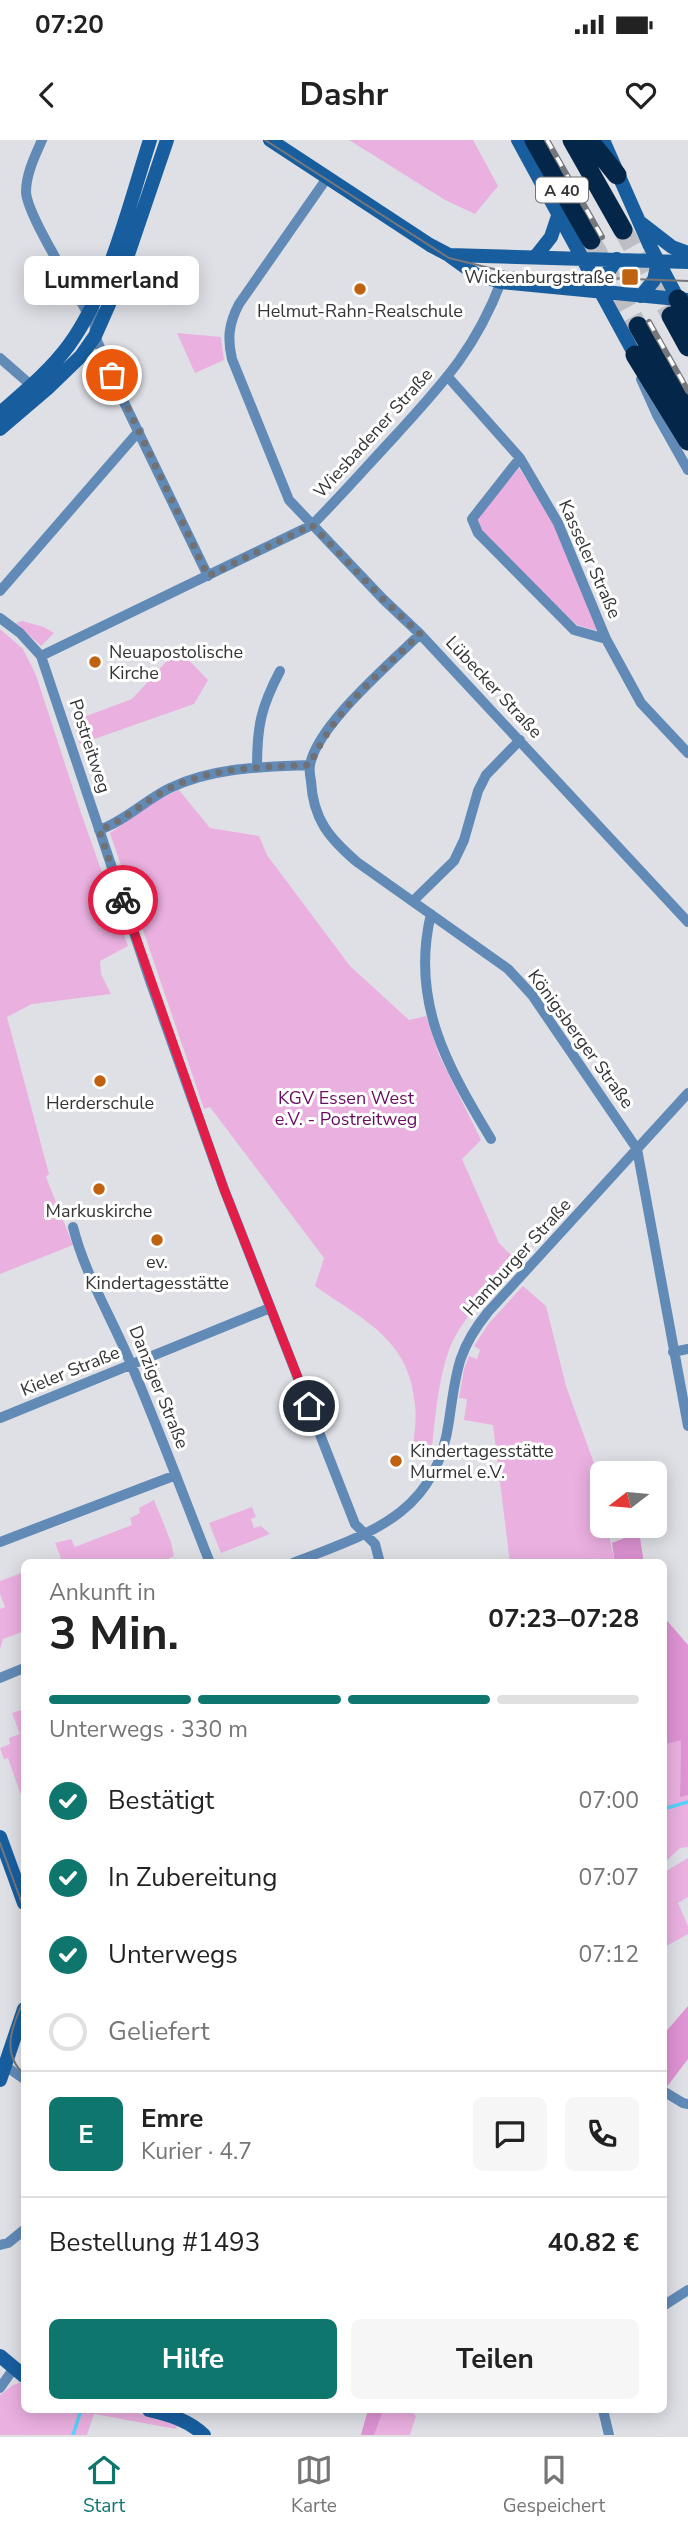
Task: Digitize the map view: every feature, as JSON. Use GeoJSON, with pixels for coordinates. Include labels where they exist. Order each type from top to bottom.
{"type":"FeatureCollection","features":[{"type":"Feature","properties":{"kind":"highway","name":"A 40"},"geometry":{"type":"LineString","coordinates":[[534,140],[586,249]]}},
{"type":"Feature","properties":{"kind":"highway","name":"A 40"},"geometry":{"type":"LineString","coordinates":[[572,140],[631,226]]}},
{"type":"Feature","properties":{"kind":"highway"},"geometry":{"type":"LineString","coordinates":[[589,140],[617,174]]}},
{"type":"Feature","properties":{"kind":"highway"},"geometry":{"type":"LineString","coordinates":[[681,308],[688,347]]}},
{"type":"Feature","properties":{"kind":"highway"},"geometry":{"type":"LineString","coordinates":[[638,326],[688,414]]}},
{"type":"Feature","properties":{"kind":"highway"},"geometry":{"type":"LineString","coordinates":[[635,355],[688,441]]}},
{"type":"Feature","properties":{"kind":"main road"},"geometry":{"type":"LineString","coordinates":[[0,413],[32,386],[68,346],[91,308],[120,233],[149,140]]}},
{"type":"Feature","properties":{"kind":"main road"},"geometry":{"type":"LineString","coordinates":[[0,429],[81,356],[95,336],[118,284],[167,140]]}},
{"type":"Feature","properties":{"kind":"main road"},"geometry":{"type":"LineString","coordinates":[[270,140],[475,274],[500,282],[641,296],[681,308]]}},
{"type":"Feature","properties":{"kind":"main road"},"geometry":{"type":"LineString","coordinates":[[518,140],[559,213],[586,249],[600,291],[635,355]]}},
{"type":"Feature","properties":{"kind":"main road"},"geometry":{"type":"LineString","coordinates":[[603,140],[617,174],[631,226],[658,262],[681,308]]}},
{"type":"Feature","properties":{"kind":"main road"},"geometry":{"type":"LineString","coordinates":[[536,256],[551,237],[559,213]]}},
{"type":"Feature","properties":{"kind":"main road"},"geometry":{"type":"LineString","coordinates":[[631,226],[688,253]]}},
{"type":"Feature","properties":{"kind":"main road"},"geometry":{"type":"LineString","coordinates":[[449,255],[536,256],[586,249],[617,260],[688,262]]}},
{"type":"Feature","properties":{"kind":"main road"},"geometry":{"type":"LineString","coordinates":[[600,291],[604,278],[617,260]]}},
{"type":"Feature","properties":{"kind":"main road"},"geometry":{"type":"LineString","coordinates":[[641,296],[654,280],[658,262]]}},
{"type":"Feature","properties":{"kind":"main road"},"geometry":{"type":"LineString","coordinates":[[0,1837],[21,1895]]}},
{"type":"Feature","properties":{"kind":"main road"},"geometry":{"type":"LineString","coordinates":[[0,2080],[6,2043],[21,2015]]}},
{"type":"Feature","properties":{"kind":"main road"},"geometry":{"type":"LineString","coordinates":[[0,2356],[19,2372]]}},
{"type":"Feature","properties":{"kind":"main road"},"geometry":{"type":"LineString","coordinates":[[160,2413],[181,2419],[204,2435]]}},
{"type":"Feature","properties":{"kind":"street"},"geometry":{"type":"LineString","coordinates":[[42,140],[31,164],[26,193],[34,217],[91,308],[95,336],[208,576]]}},
{"type":"Feature","properties":{"kind":"street","name":"Lübecker Straße"},"geometry":{"type":"LineString","coordinates":[[327,178],[239,303],[233,314],[228,337],[232,359],[285,491],[312,525],[420,634],[688,922]]}},
{"type":"Feature","properties":{"kind":"street","name":"Wiesbadener Straße"},"geometry":{"type":"LineString","coordinates":[[41,656],[312,525],[448,377],[488,316],[500,282]]}},
{"type":"Feature","properties":{"kind":"street"},"geometry":{"type":"LineString","coordinates":[[635,355],[639,376],[688,470]]}},
{"type":"Feature","properties":{"kind":"street"},"geometry":{"type":"LineString","coordinates":[[0,358],[32,386]]}},
{"type":"Feature","properties":{"kind":"street","name":"Kasseler Straße"},"geometry":{"type":"LineString","coordinates":[[448,377],[520,458],[558,523],[606,639],[640,703],[688,753]]}},
{"type":"Feature","properties":{"kind":"street"},"geometry":{"type":"LineString","coordinates":[[0,591],[139,431]]}},
{"type":"Feature","properties":{"kind":"street","name":"Kasseler Straße"},"geometry":{"type":"LineString","coordinates":[[520,458],[472,519],[478,533],[574,629],[606,639]]}},
{"type":"Feature","properties":{"kind":"street","name":"Postreitweg"},"geometry":{"type":"LineString","coordinates":[[0,618],[20,633],[41,656],[224,1189],[355,1524],[375,1544],[379,1559]]}},
{"type":"Feature","properties":{"kind":"street","name":"Königsberger Straße"},"geometry":{"type":"LineString","coordinates":[[420,634],[349,703],[328,728],[310,765],[312,800],[321,822],[335,843],[357,862],[508,969],[532,995],[637,1149],[688,1426]]}},
{"type":"Feature","properties":{"kind":"street"},"geometry":{"type":"LineString","coordinates":[[257,766],[257,734],[265,700],[280,671]]}},
{"type":"Feature","properties":{"kind":"street"},"geometry":{"type":"LineString","coordinates":[[413,901],[454,861],[486,775],[520,740]]}},
{"type":"Feature","properties":{"kind":"street"},"geometry":{"type":"LineString","coordinates":[[99,830],[113,825],[156,796],[184,782],[257,766],[310,765]]}},
{"type":"Feature","properties":{"kind":"street"},"geometry":{"type":"LineString","coordinates":[[431,914],[425,942],[425,968],[428,1000],[436,1034],[459,1086],[491,1139]]}},
{"type":"Feature","properties":{"kind":"street","name":"Hamburger Straße"},"geometry":{"type":"LineString","coordinates":[[304,1559],[367,1535],[398,1514],[419,1494],[438,1464],[445,1445],[456,1369],[468,1338],[488,1311],[688,1093]]}},
{"type":"Feature","properties":{"kind":"street","name":"Danziger Straße"},"geometry":{"type":"LineString","coordinates":[[73,1227],[85,1268],[132,1364],[208,1559]]}},
{"type":"Feature","properties":{"kind":"street","name":"Kieler Straße"},"geometry":{"type":"LineString","coordinates":[[0,1418],[270,1308]]}},
{"type":"Feature","properties":{"kind":"street"},"geometry":{"type":"LineString","coordinates":[[673,1352],[688,1349]]}},
{"type":"Feature","properties":{"kind":"street"},"geometry":{"type":"LineString","coordinates":[[0,1542],[176,1475]]}},
{"type":"Feature","properties":{"kind":"street"},"geometry":{"type":"LineString","coordinates":[[0,1678],[21,1669]]}},
{"type":"Feature","properties":{"kind":"street"},"geometry":{"type":"LineString","coordinates":[[4,2065],[21,2077]]}},
{"type":"Feature","properties":{"kind":"street"},"geometry":{"type":"LineString","coordinates":[[667,2093],[688,2104]]}},
{"type":"Feature","properties":{"kind":"street"},"geometry":{"type":"LineString","coordinates":[[0,2245],[8,2243],[21,2232]]}},
{"type":"Feature","properties":{"kind":"street"},"geometry":{"type":"LineString","coordinates":[[667,2303],[688,2290]]}},
{"type":"Feature","properties":{"kind":"street"},"geometry":{"type":"LineString","coordinates":[[0,2388],[19,2372]]}},
{"type":"Feature","properties":{"kind":"street"},"geometry":{"type":"LineString","coordinates":[[604,2413],[609,2435]]}},
{"type":"Feature","properties":{"kind":"green space"},"geometry":{"type":"Polygon","coordinates":[[[349,140],[473,140],[498,186],[475,214],[445,200],[349,140]]]}},
{"type":"Feature","properties":{"kind":"green space"},"geometry":{"type":"Polygon","coordinates":[[[177,333],[221,337],[224,360],[195,373],[177,333]]]}},
{"type":"Feature","properties":{"kind":"green space"},"geometry":{"type":"Polygon","coordinates":[[[519,468],[555,525],[599,631],[577,625],[481,533],[477,518],[519,468]]]}},
{"type":"Feature","properties":{"kind":"green space"},"geometry":{"type":"Polygon","coordinates":[[[22,621],[44,627],[54,633],[41,646],[16,623],[22,621]]]}},
{"type":"Feature","properties":{"kind":"green space"},"geometry":{"type":"Polygon","coordinates":[[[0,629],[23,649],[36,675],[128,946],[100,961],[101,974],[111,994],[32,1004],[7,1017],[49,1174],[46,1177],[73,1245],[0,1274],[0,629]]]}},
{"type":"Feature","properties":{"kind":"green space"},"geometry":{"type":"Polygon","coordinates":[[[178,649],[208,680],[194,704],[80,744],[73,721],[132,699],[178,649]]]}},
{"type":"Feature","properties":{"kind":"green space","name":"KGV Essen West e.V. - Postreitweg"},"geometry":{"type":"Polygon","coordinates":[[[179,790],[210,828],[259,836],[267,855],[350,966],[409,1020],[426,1016],[439,1055],[481,1140],[462,1159],[499,1243],[516,1260],[488,1291],[454,1338],[439,1390],[431,1456],[413,1448],[416,1410],[411,1382],[394,1347],[366,1321],[315,1286],[324,1258],[210,1107],[204,1109],[110,833],[157,800],[179,790]]]}},
{"type":"Feature","properties":{"kind":"green space"},"geometry":{"type":"Polygon","coordinates":[[[523,1286],[546,1306],[566,1386],[593,1461],[590,1461],[590,1538],[610,1538],[614,1559],[510,1559],[493,1425],[464,1420],[467,1399],[459,1398],[469,1356],[477,1359],[480,1350],[474,1346],[489,1323],[523,1286]]]}},
{"type":"Feature","properties":{"kind":"green space"},"geometry":{"type":"Polygon","coordinates":[[[154,1500],[174,1556],[168,1559],[59,1559],[61,1558],[55,1543],[71,1539],[75,1547],[132,1525],[130,1518],[140,1513],[139,1508],[154,1500]]]}},
{"type":"Feature","properties":{"kind":"green space"},"geometry":{"type":"Polygon","coordinates":[[[252,1507],[256,1517],[251,1519],[254,1528],[261,1526],[270,1534],[221,1553],[209,1523],[252,1507]]]}},
{"type":"Feature","properties":{"kind":"green space"},"geometry":{"type":"Polygon","coordinates":[[[21,1573],[21,1632],[3,1639],[0,1649],[0,1609],[5,1607],[0,1594],[0,1581],[21,1573]]]}},
{"type":"Feature","properties":{"kind":"green space"},"geometry":{"type":"Polygon","coordinates":[[[21,1710],[21,1795],[8,1758],[4,1759],[0,1748],[10,1744],[9,1738],[20,1734],[12,1713],[21,1710]]]}},
{"type":"Feature","properties":{"kind":"green space"},"geometry":{"type":"Polygon","coordinates":[[[681,1739],[680,1796],[688,1795],[688,1847],[680,1848],[667,1860],[667,1744],[681,1739]]]}},
{"type":"Feature","properties":{"kind":"green space"},"geometry":{"type":"Polygon","coordinates":[[[688,1858],[688,1897],[678,1903],[688,1926],[688,1934],[667,1946],[667,1871],[688,1858]]]}},
{"type":"Feature","properties":{"kind":"green space"},"geometry":{"type":"Polygon","coordinates":[[[21,2382],[21,2413],[137,2413],[178,2423],[176,2429],[94,2414],[87,2435],[0,2435],[0,2395],[21,2382]]]}},
{"type":"Feature","properties":{"kind":"green space"},"geometry":{"type":"Polygon","coordinates":[[[367,2413],[413,2413],[416,2416],[410,2435],[361,2435],[367,2413]]]}},
{"type":"Feature","properties":{"kind":"shaded area"},"geometry":{"type":"Polygon","coordinates":[[[624,1538],[640,1538],[643,1559],[614,1559],[612,1543],[624,1538]]]}},
{"type":"Feature","properties":{"kind":"shaded area"},"geometry":{"type":"Polygon","coordinates":[[[667,1621],[688,1645],[688,1795],[680,1797],[681,1740],[667,1744],[667,1621]]]}},
{"type":"Feature","properties":{"kind":"shaded area"},"geometry":{"type":"Polygon","coordinates":[[[688,2006],[688,2059],[667,2087],[667,2030],[688,2006]]]}},
{"type":"Feature","properties":{"kind":"shaded area"},"geometry":{"type":"Polygon","coordinates":[[[367,2413],[382,2413],[374,2435],[361,2435],[367,2413]]]}},
{"type":"Feature","properties":{"kind":"waterway"},"geometry":{"type":"LineString","coordinates":[[667,1808],[688,1802]]}},
{"type":"Feature","properties":{"kind":"waterway"},"geometry":{"type":"LineString","coordinates":[[73,2435],[80,2413]]}},
{"type":"Feature","properties":{"kind":"tunnel"},"geometry":{"type":"LineString","coordinates":[[623,230],[671,316]]}},
{"type":"Feature","properties":{"kind":"tunnel"},"geometry":{"type":"LineString","coordinates":[[591,240],[638,326]]}},
{"type":"Feature","properties":{"kind":"tram line"},"geometry":{"type":"LineString","coordinates":[[265,140],[449,258],[506,272],[688,281]]}},
{"type":"Feature","properties":{"kind":"tram line"},"geometry":{"type":"LineString","coordinates":[[0,1843],[21,1901]]}},
{"type":"Feature","properties":{"kind":"tram line"},"geometry":{"type":"LineString","coordinates":[[21,2006],[11,2038],[12,2057],[21,2071]]}},
{"type":"Feature","properties":{"kind":"railway"},"geometry":{"type":"LineString","coordinates":[[547,140],[602,237]]}},
{"type":"Feature","properties":{"kind":"railway"},"geometry":{"type":"LineString","coordinates":[[649,322],[688,391]]}},
{"type":"Feature","properties":{"kind":"way so far"},"geometry":{"type":"LineString","coordinates":[[112,375],[208,576],[312,525],[420,634],[349,703],[328,728],[310,765],[257,766],[184,782],[156,796],[113,825],[99,830],[123,900]]}},
{"type":"Feature","properties":{"kind":"place","name":"Wickenburgstraße"},"geometry":{"type":"Point","coordinates":[630,277]}},
{"type":"Feature","properties":{"kind":"place","name":"Helmut-Rahn-Realschule"},"geometry":{"type":"Point","coordinates":[360,289]}},
{"type":"Feature","properties":{"kind":"place","name":"Lummerland"},"geometry":{"type":"Point","coordinates":[112,375]}},
{"type":"Feature","properties":{"kind":"place","name":"Neuapostolische Kirche"},"geometry":{"type":"Point","coordinates":[95,662]}},
{"type":"Feature","properties":{"kind":"place","name":"Herderschule"},"geometry":{"type":"Point","coordinates":[100,1081]}},
{"type":"Feature","properties":{"kind":"place","name":"Markuskirche"},"geometry":{"type":"Point","coordinates":[99,1189]}},
{"type":"Feature","properties":{"kind":"place","name":"ev. Kindertagesstätte"},"geometry":{"type":"Point","coordinates":[157,1240]}},
{"type":"Feature","properties":{"kind":"place","name":"Kindertagesstätte Murmel e.V."},"geometry":{"type":"Point","coordinates":[396,1461]}},
{"type":"Feature","properties":{"kind":"route"},"geometry":{"type":"LineString","coordinates":[[123,900],[224,1189],[309,1406]]}}]}
